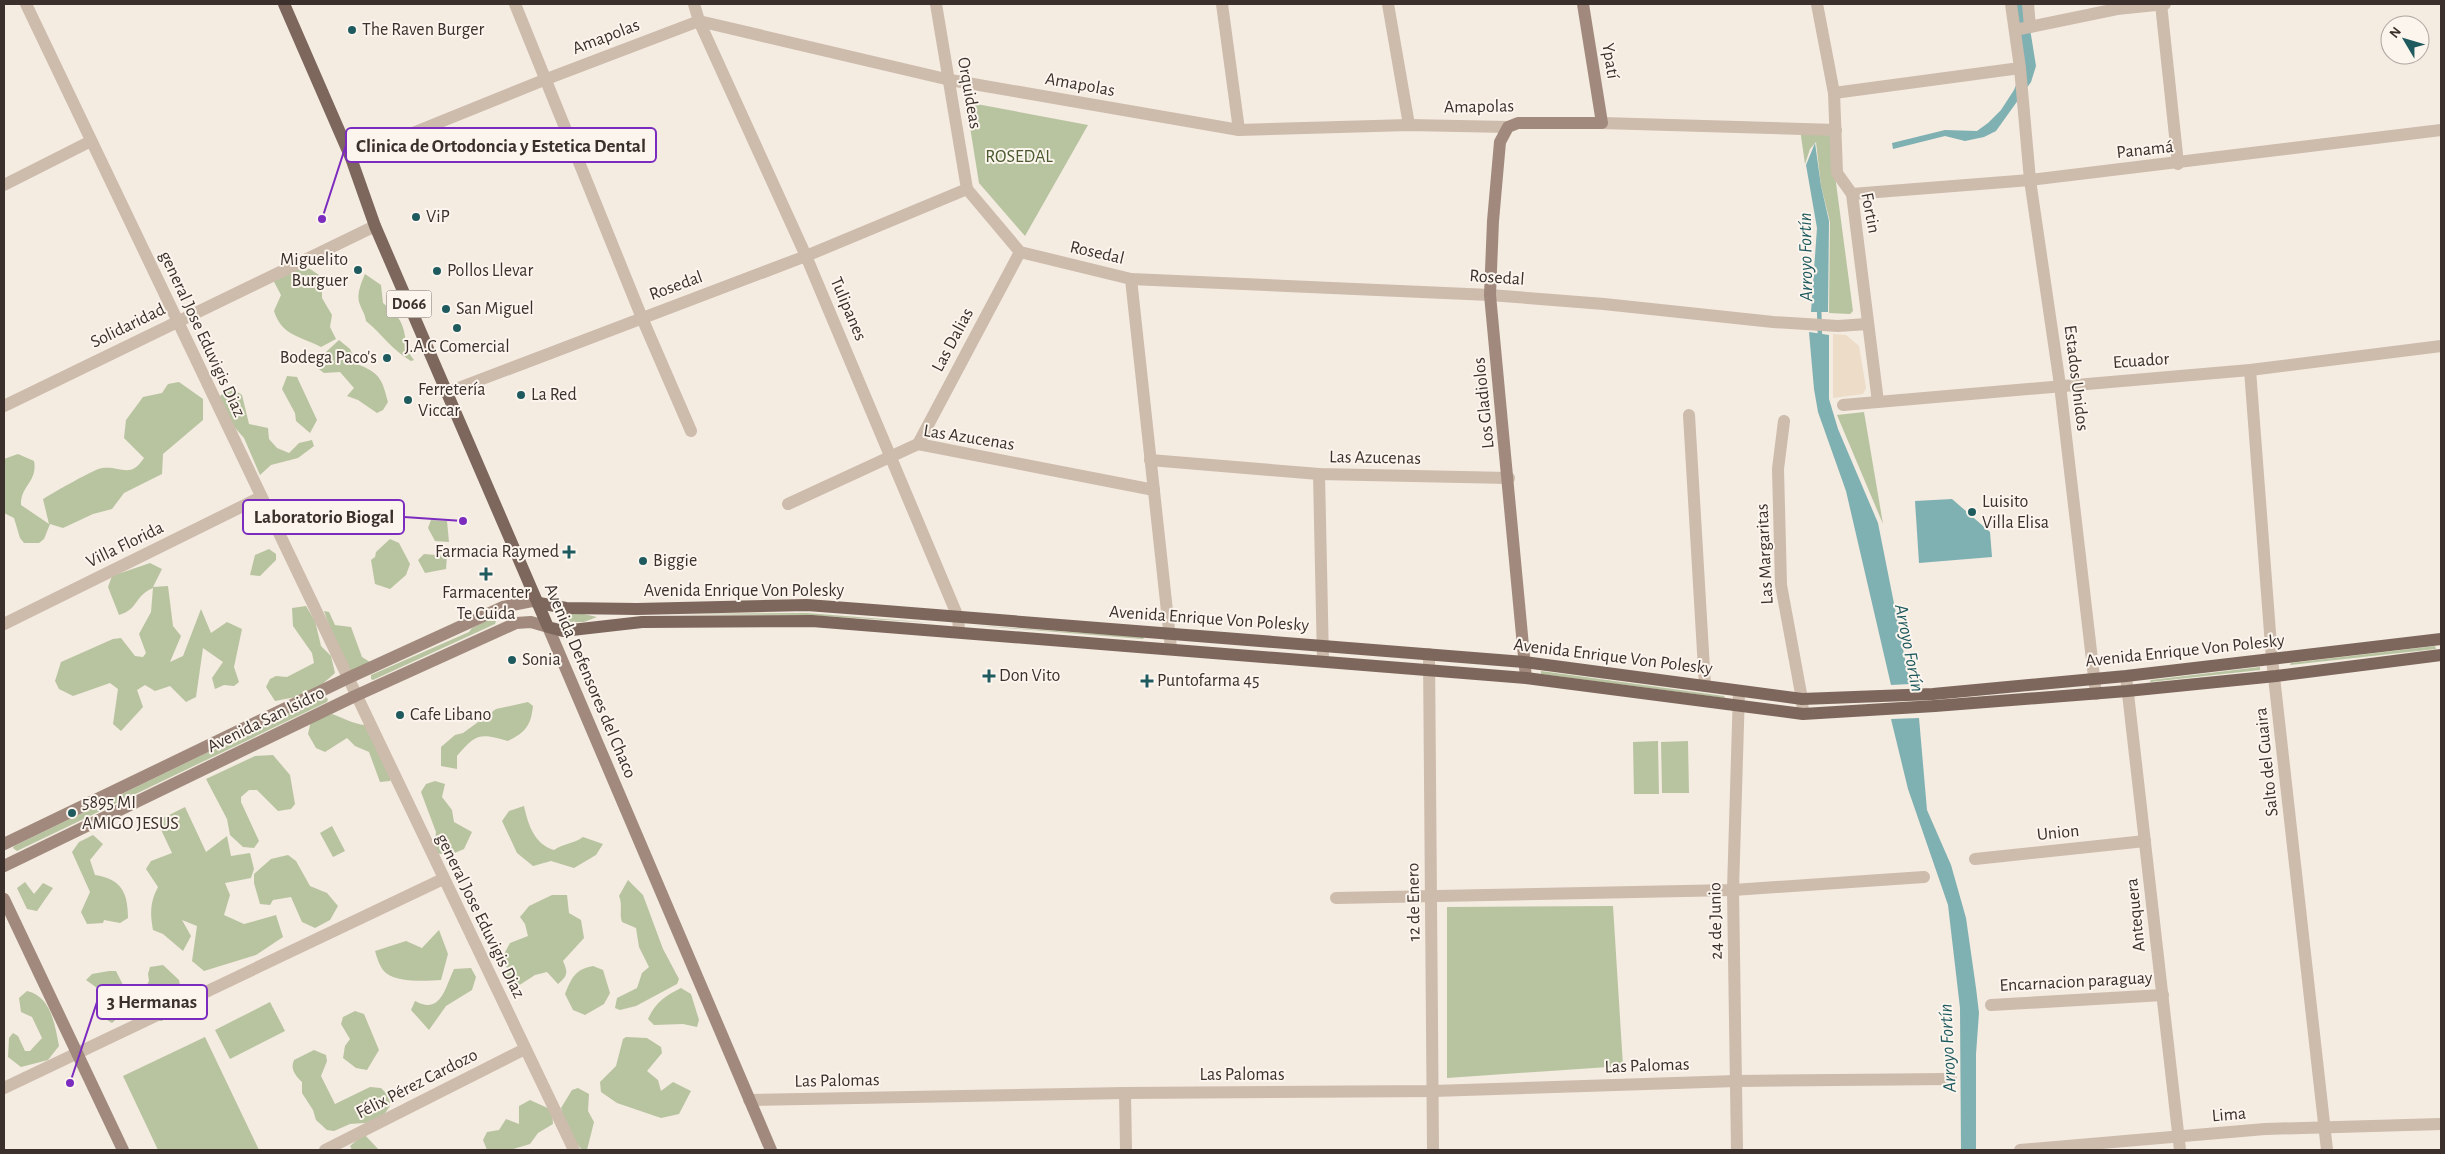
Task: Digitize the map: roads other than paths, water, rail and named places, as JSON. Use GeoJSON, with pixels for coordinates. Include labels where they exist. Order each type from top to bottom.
{"type":"FeatureCollection","features":[{"type":"Feature","properties":{"kind":"main road","name":"Avenida Defensores del Chaco"},"geometry":{"type":"LineString","coordinates":[[284,4],[351,158],[375,226],[539,603],[771,1150]]}},
{"type":"Feature","properties":{"kind":"main road","name":"Ypatí"},"geometry":{"type":"LineString","coordinates":[[1583,4],[1602,123]]}},
{"type":"Feature","properties":{"kind":"main road","name":"Amapolas"},"geometry":{"type":"LineString","coordinates":[[1508,127],[1518,123],[1602,123]]}},
{"type":"Feature","properties":{"kind":"main road","name":"Los Gladiolos"},"geometry":{"type":"LineString","coordinates":[[1508,127],[1500,142],[1493,221],[1490,295],[1509,478],[1526,678]]}},
{"type":"Feature","properties":{"kind":"main road","name":"Avenida San Isidro"},"geometry":{"type":"LineString","coordinates":[[4,844],[348,678],[503,607],[532,602],[539,603]]}},
{"type":"Feature","properties":{"kind":"main road","name":"Avenida Enrique Von Polesky"},"geometry":{"type":"LineString","coordinates":[[539,603],[566,608],[611,609],[807,605],[1524,662],[1802,699],[1875,696],[1934,700],[2096,694],[2276,676],[2441,656]]}},
{"type":"Feature","properties":{"kind":"main road","name":"Avenida Enrique Von Polesky"},"geometry":{"type":"LineString","coordinates":[[548,627],[563,631],[642,622],[746,620],[812,621],[959,631],[1526,678],[1803,714],[1876,710],[1934,700],[2093,679],[2441,639]]}},
{"type":"Feature","properties":{"kind":"main road","name":"Avenida San Isidro"},"geometry":{"type":"LineString","coordinates":[[4,866],[356,696],[516,623],[531,622],[548,627]]}},
{"type":"Feature","properties":{"kind":"main road"},"geometry":{"type":"LineString","coordinates":[[4,899],[123,1150]]}},
{"type":"Feature","properties":{"kind":"street","name":"general Jose Eduvigis Diaz"},"geometry":{"type":"LineString","coordinates":[[26,4],[574,1150]]}},
{"type":"Feature","properties":{"kind":"street"},"geometry":{"type":"LineString","coordinates":[[514,4],[642,318],[691,431]]}},
{"type":"Feature","properties":{"kind":"street","name":"Tulipanes"},"geometry":{"type":"LineString","coordinates":[[694,4],[699,20],[806,256],[958,617],[959,631]]}},
{"type":"Feature","properties":{"kind":"street","name":"Orquideas"},"geometry":{"type":"LineString","coordinates":[[936,4],[967,189]]}},
{"type":"Feature","properties":{"kind":"street"},"geometry":{"type":"LineString","coordinates":[[1222,4],[1239,130]]}},
{"type":"Feature","properties":{"kind":"street"},"geometry":{"type":"LineString","coordinates":[[1388,4],[1409,125]]}},
{"type":"Feature","properties":{"kind":"street","name":"Fortin"},"geometry":{"type":"LineString","coordinates":[[1817,4],[1834,93],[1836,130],[1834,155],[1837,173],[1852,194],[1878,402]]}},
{"type":"Feature","properties":{"kind":"street","name":"Estados Unidos"},"geometry":{"type":"LineString","coordinates":[[2011,4],[2020,68],[2030,180],[2060,385],[2096,694]]}},
{"type":"Feature","properties":{"kind":"street"},"geometry":{"type":"LineString","coordinates":[[2028,4],[2030,26]]}},
{"type":"Feature","properties":{"kind":"street"},"geometry":{"type":"LineString","coordinates":[[2161,4],[2178,164]]}},
{"type":"Feature","properties":{"kind":"street"},"geometry":{"type":"LineString","coordinates":[[2015,30],[2117,7],[2165,4]]}},
{"type":"Feature","properties":{"kind":"street","name":"Amapolas"},"geometry":{"type":"LineString","coordinates":[[351,158],[699,20],[950,80],[1239,130],[1409,125],[1508,127]]}},
{"type":"Feature","properties":{"kind":"street"},"geometry":{"type":"LineString","coordinates":[[1834,93],[2020,68]]}},
{"type":"Feature","properties":{"kind":"street","name":"Amapolas"},"geometry":{"type":"LineString","coordinates":[[1602,123],[1836,130]]}},
{"type":"Feature","properties":{"kind":"street","name":"Panamá"},"geometry":{"type":"LineString","coordinates":[[1852,194],[2030,180],[2178,164],[2441,130]]}},
{"type":"Feature","properties":{"kind":"street"},"geometry":{"type":"LineString","coordinates":[[4,185],[91,141]]}},
{"type":"Feature","properties":{"kind":"street"},"geometry":{"type":"LineString","coordinates":[[967,189],[1020,252]]}},
{"type":"Feature","properties":{"kind":"street","name":"Rosedal"},"geometry":{"type":"LineString","coordinates":[[448,392],[806,256],[967,189]]}},
{"type":"Feature","properties":{"kind":"street","name":"Solidaridad"},"geometry":{"type":"LineString","coordinates":[[4,406],[375,226]]}},
{"type":"Feature","properties":{"kind":"street","name":"Rosedal"},"geometry":{"type":"LineString","coordinates":[[1020,252],[1131,279],[1490,295],[1806,324],[1838,326],[1867,324]]}},
{"type":"Feature","properties":{"kind":"street","name":"Las Dalias"},"geometry":{"type":"LineString","coordinates":[[918,444],[1020,252]]}},
{"type":"Feature","properties":{"kind":"street"},"geometry":{"type":"LineString","coordinates":[[1131,279],[1171,648]]}},
{"type":"Feature","properties":{"kind":"street","name":"Ecuador"},"geometry":{"type":"LineString","coordinates":[[1843,405],[2250,370],[2441,346]]}},
{"type":"Feature","properties":{"kind":"street","name":"Salto del Guaira"},"geometry":{"type":"LineString","coordinates":[[2250,370],[2272,659],[2276,676],[2327,1150]]}},
{"type":"Feature","properties":{"kind":"street"},"geometry":{"type":"LineString","coordinates":[[1690,415],[1705,686]]}},
{"type":"Feature","properties":{"kind":"street","name":"Las Margaritas"},"geometry":{"type":"LineString","coordinates":[[1784,421],[1778,469],[1780,586],[1802,699],[1803,714]]}},
{"type":"Feature","properties":{"kind":"street","name":"Las Azucenas"},"geometry":{"type":"LineString","coordinates":[[788,504],[918,444],[1154,490]]}},
{"type":"Feature","properties":{"kind":"street","name":"Las Azucenas"},"geometry":{"type":"LineString","coordinates":[[1150,460],[1319,474],[1509,478]]}},
{"type":"Feature","properties":{"kind":"street"},"geometry":{"type":"LineString","coordinates":[[1319,474],[1323,661]]}},
{"type":"Feature","properties":{"kind":"street","name":"Villa Florida"},"geometry":{"type":"LineString","coordinates":[[4,624],[261,498]]}},
{"type":"Feature","properties":{"kind":"street","name":"12 de Enero"},"geometry":{"type":"LineString","coordinates":[[1429,654],[1433,1150]]}},
{"type":"Feature","properties":{"kind":"street","name":"Antequera"},"geometry":{"type":"LineString","coordinates":[[2126,676],[2180,1150]]}},
{"type":"Feature","properties":{"kind":"street","name":"24 de Junio"},"geometry":{"type":"LineString","coordinates":[[1737,1150],[1733,890],[1739,691]]}},
{"type":"Feature","properties":{"kind":"street","name":"Union"},"geometry":{"type":"LineString","coordinates":[[1975,859],[2145,841]]}},
{"type":"Feature","properties":{"kind":"street"},"geometry":{"type":"LineString","coordinates":[[1336,898],[1432,894],[1733,890],[1924,877]]}},
{"type":"Feature","properties":{"kind":"street"},"geometry":{"type":"LineString","coordinates":[[4,1088],[444,879]]}},
{"type":"Feature","properties":{"kind":"street","name":"Encarnacion paraguay"},"geometry":{"type":"LineString","coordinates":[[1991,1005],[2163,995]]}},
{"type":"Feature","properties":{"kind":"street","name":"Félix Pérez Cardozo"},"geometry":{"type":"LineString","coordinates":[[325,1150],[525,1049]]}},
{"type":"Feature","properties":{"kind":"street","name":"Las Palomas"},"geometry":{"type":"LineString","coordinates":[[749,1100],[1125,1093],[1433,1091],[1736,1081],[1951,1079]]}},
{"type":"Feature","properties":{"kind":"street"},"geometry":{"type":"LineString","coordinates":[[1125,1093],[1126,1150]]}},
{"type":"Feature","properties":{"kind":"street","name":"Lima"},"geometry":{"type":"LineString","coordinates":[[2020,1150],[2325,1126],[2441,1124]]}},
{"type":"Feature","properties":{"kind":"water"},"geometry":{"type":"Polygon","coordinates":[[[2014,4],[2026,4],[2036,66],[2031,82],[1996,131],[1984,137],[1965,141],[1945,136],[1893,149],[1892,143],[1945,130],[1977,131],[2001,110],[2014,90],[2022,70],[2014,4]]]}},
{"type":"Feature","properties":{"kind":"water"},"geometry":{"type":"Polygon","coordinates":[[[1815,143],[1821,186],[1829,221],[1828,312],[1811,312],[1817,228],[1806,165],[1815,143]]]}},
{"type":"Feature","properties":{"kind":"water"},"geometry":{"type":"Polygon","coordinates":[[[1809,332],[1829,335],[1829,399],[1838,429],[1878,523],[1910,684],[1891,685],[1846,491],[1818,412],[1809,332]]]}},
{"type":"Feature","properties":{"kind":"water"},"geometry":{"type":"Polygon","coordinates":[[[1952,499],[1990,532],[1992,557],[1919,563],[1915,501],[1952,499]]]}},
{"type":"Feature","properties":{"kind":"water"},"geometry":{"type":"Polygon","coordinates":[[[1919,718],[1927,810],[1951,865],[1966,918],[1976,988],[1979,1013],[1976,1054],[1976,1150],[1961,1150],[1960,1008],[1948,905],[1908,789],[1891,719],[1919,718]]]}},
{"type":"Feature","properties":{"kind":"waterway","name":"Arroyo Fortín"},"geometry":{"type":"LineString","coordinates":[[1819,306],[1820,338]]}},
{"type":"Feature","properties":{"kind":"place","name":"The Raven Burger"},"geometry":{"type":"Point","coordinates":[352,30]}},
{"type":"Feature","properties":{"kind":"place","name":"ViP"},"geometry":{"type":"Point","coordinates":[416,217]}},
{"type":"Feature","properties":{"kind":"place","name":"Clinica de Ortodoncia y Estetica Dental"},"geometry":{"type":"Point","coordinates":[322,219]}},
{"type":"Feature","properties":{"kind":"place","name":"Miguelito Burguer"},"geometry":{"type":"Point","coordinates":[358,270]}},
{"type":"Feature","properties":{"kind":"place","name":"Pollos Llevar"},"geometry":{"type":"Point","coordinates":[437,271]}},
{"type":"Feature","properties":{"kind":"place","name":"San Miguel"},"geometry":{"type":"Point","coordinates":[446,309]}},
{"type":"Feature","properties":{"kind":"place","name":"J.A.C Comercial"},"geometry":{"type":"Point","coordinates":[457,328]}},
{"type":"Feature","properties":{"kind":"place","name":"Bodega Paco's"},"geometry":{"type":"Point","coordinates":[387,358]}},
{"type":"Feature","properties":{"kind":"place","name":"La Red"},"geometry":{"type":"Point","coordinates":[521,395]}},
{"type":"Feature","properties":{"kind":"place","name":"Ferretería Viccar"},"geometry":{"type":"Point","coordinates":[408,400]}},
{"type":"Feature","properties":{"kind":"place","name":"Luisito Villa Elisa"},"geometry":{"type":"Point","coordinates":[1972,512]}},
{"type":"Feature","properties":{"kind":"place","name":"Laboratorio Biogal"},"geometry":{"type":"Point","coordinates":[463,521]}},
{"type":"Feature","properties":{"kind":"place","name":"Farmacia Raymed"},"geometry":{"type":"Point","coordinates":[569,552]}},
{"type":"Feature","properties":{"kind":"place","name":"Biggie"},"geometry":{"type":"Point","coordinates":[643,561]}},
{"type":"Feature","properties":{"kind":"place","name":"Farmacenter Te Cuida"},"geometry":{"type":"Point","coordinates":[486,574]}},
{"type":"Feature","properties":{"kind":"place","name":"Sonia"},"geometry":{"type":"Point","coordinates":[512,660]}},
{"type":"Feature","properties":{"kind":"place","name":"Don Vito"},"geometry":{"type":"Point","coordinates":[989,676]}},
{"type":"Feature","properties":{"kind":"place","name":"Puntofarma 45"},"geometry":{"type":"Point","coordinates":[1147,681]}},
{"type":"Feature","properties":{"kind":"place","name":"Cafe Libano"},"geometry":{"type":"Point","coordinates":[400,715]}},
{"type":"Feature","properties":{"kind":"place","name":"5895 MI AMIGO JESUS"},"geometry":{"type":"Point","coordinates":[72,813]}},
{"type":"Feature","properties":{"kind":"place","name":"3 Hermanas"},"geometry":{"type":"Point","coordinates":[70,1083]}},
{"type":"Feature","properties":{"kind":"park label","name":"ROSEDAL"},"geometry":{"type":"Point","coordinates":[1019,157]}}]}
